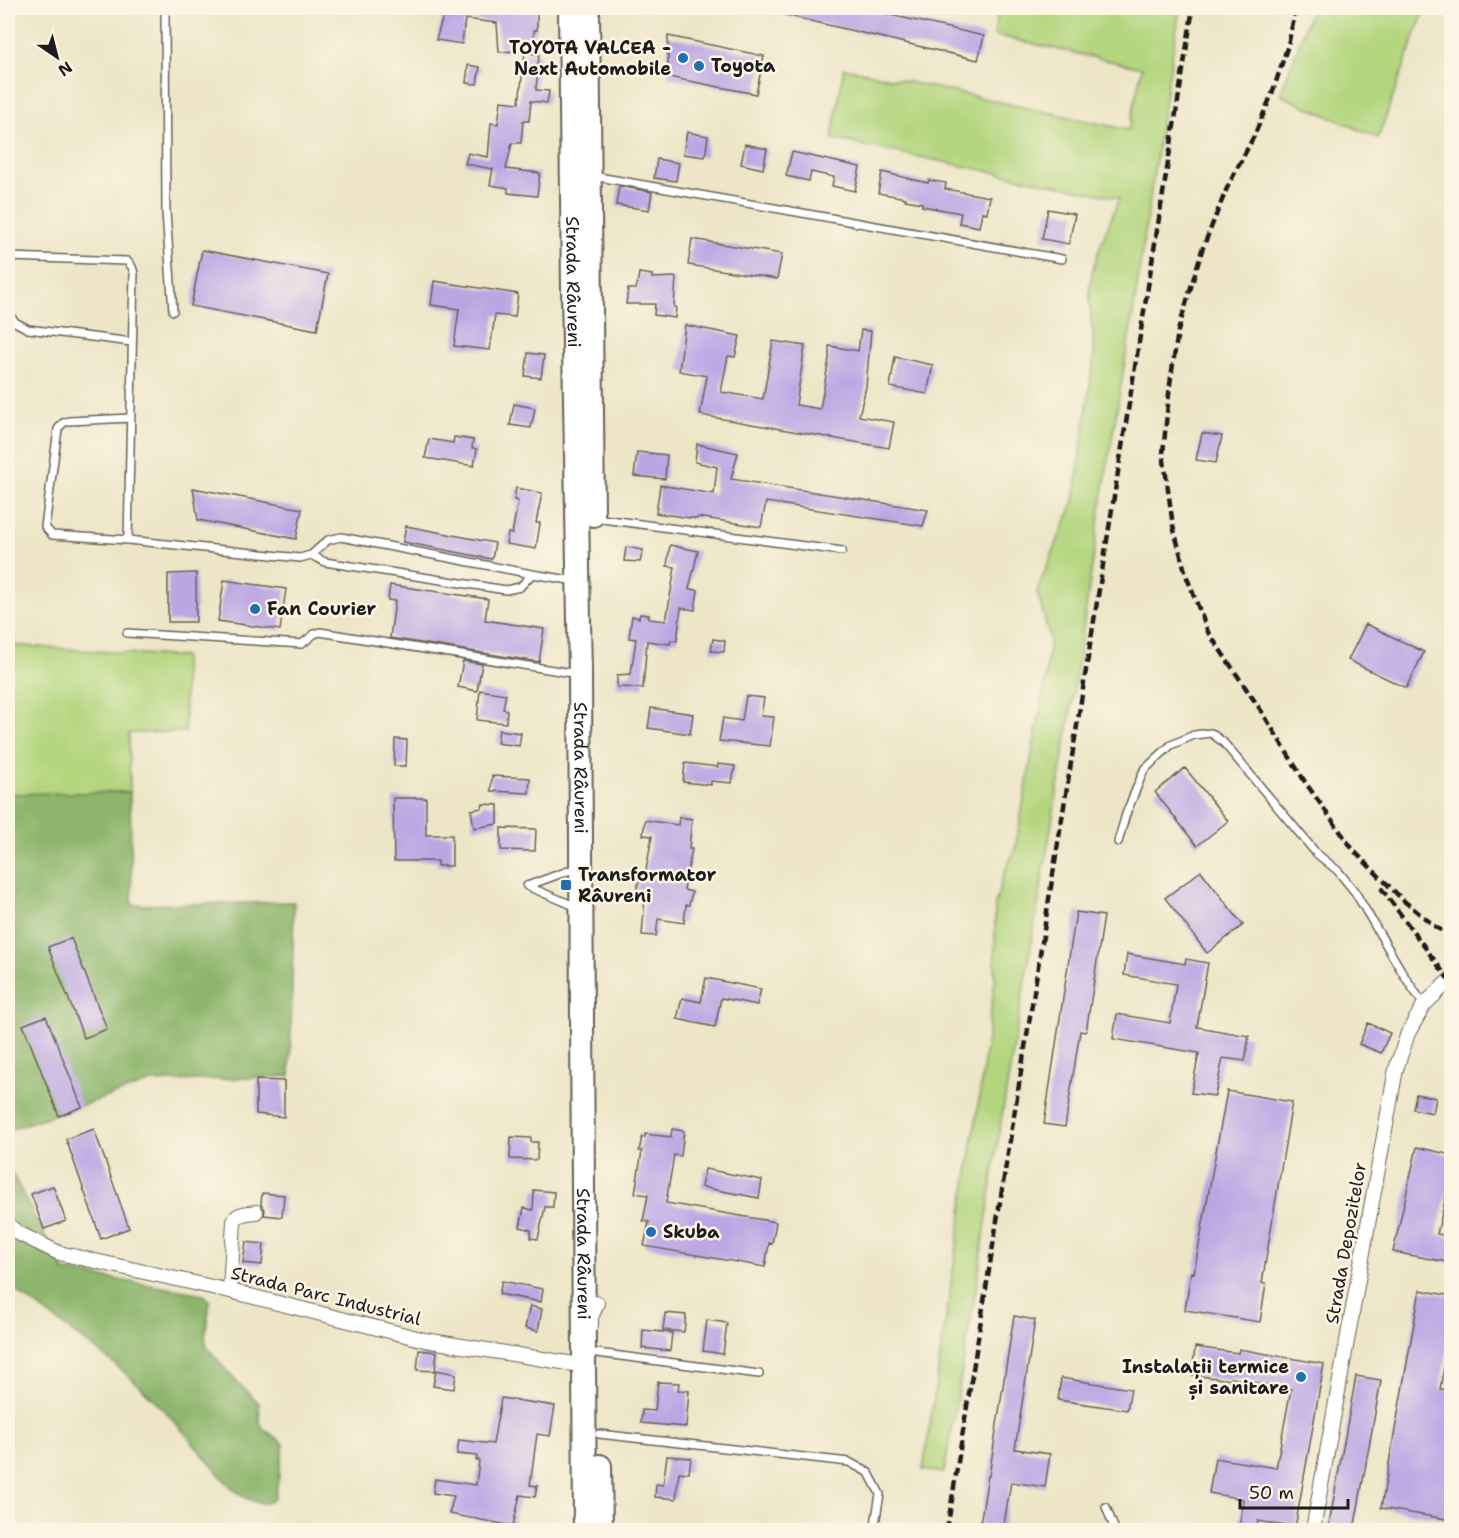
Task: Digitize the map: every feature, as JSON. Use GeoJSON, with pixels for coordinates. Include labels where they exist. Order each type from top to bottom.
{"type":"FeatureCollection","features":[{"type":"Feature","properties":{"kind":"main road","name":"Strada Râureni"},"geometry":{"type":"LineString","coordinates":[[570,8],[590,1359],[585,1530]]}},
{"type":"Feature","properties":{"kind":"main road","name":"Strada Râureni"},"geometry":{"type":"LineString","coordinates":[[588,8],[597,929],[597,1303],[590,1359],[599,1427],[601,1530]]}},
{"type":"Feature","properties":{"kind":"street","name":"Strada Depozitelor"},"geometry":{"type":"LineString","coordinates":[[1313,1530],[1396,1069],[1408,1033],[1424,1005],[1452,978]]}},
{"type":"Feature","properties":{"kind":"street"},"geometry":{"type":"LineString","coordinates":[[230,1291],[234,1221],[239,1215],[256,1212]]}},
{"type":"Feature","properties":{"kind":"street","name":"Strada Parc Industrial"},"geometry":{"type":"LineString","coordinates":[[8,1225],[18,1233],[59,1253],[230,1291],[425,1340],[590,1359]]}},
{"type":"Feature","properties":{"kind":"lane"},"geometry":{"type":"LineString","coordinates":[[165,8],[166,212],[173,311]]}},
{"type":"Feature","properties":{"kind":"lane"},"geometry":{"type":"LineString","coordinates":[[590,176],[1062,259]]}},
{"type":"Feature","properties":{"kind":"lane"},"geometry":{"type":"LineString","coordinates":[[8,257],[128,261],[132,267],[134,273],[128,540]]}},
{"type":"Feature","properties":{"kind":"lane"},"geometry":{"type":"LineString","coordinates":[[8,312],[15,322],[28,329],[132,342]]}},
{"type":"Feature","properties":{"kind":"lane"},"geometry":{"type":"LineString","coordinates":[[131,418],[69,421],[63,423],[58,429],[45,527],[52,535],[128,540],[300,558],[311,555],[328,540],[340,537],[579,581]]}},
{"type":"Feature","properties":{"kind":"lane"},"geometry":{"type":"LineString","coordinates":[[593,518],[842,551]]}},
{"type":"Feature","properties":{"kind":"lane"},"geometry":{"type":"LineString","coordinates":[[311,555],[325,562],[506,590],[520,586],[532,574]]}},
{"type":"Feature","properties":{"kind":"lane"},"geometry":{"type":"LineString","coordinates":[[127,633],[302,644],[320,632],[580,675]]}},
{"type":"Feature","properties":{"kind":"lane"},"geometry":{"type":"LineString","coordinates":[[1118,842],[1126,814],[1144,770],[1171,744],[1194,735],[1211,733],[1223,742],[1317,853],[1338,871],[1355,892],[1424,1005]]}},
{"type":"Feature","properties":{"kind":"lane"},"geometry":{"type":"LineString","coordinates":[[582,866],[527,886],[582,909]]}},
{"type":"Feature","properties":{"kind":"lane"},"geometry":{"type":"LineString","coordinates":[[590,1359],[759,1374]]}},
{"type":"Feature","properties":{"kind":"lane"},"geometry":{"type":"LineString","coordinates":[[599,1427],[849,1462],[869,1473],[880,1494],[874,1530]]}},
{"type":"Feature","properties":{"kind":"lane"},"geometry":{"type":"LineString","coordinates":[[1106,1507],[1115,1530]]}},
{"type":"Feature","properties":{"kind":"green space"},"geometry":{"type":"Polygon","coordinates":[[[999,8],[1180,8],[1100,511],[1072,704],[944,1473],[923,1470],[995,980],[995,904],[1004,873],[1015,849],[1044,688],[1050,639],[1037,591],[1074,501],[1094,357],[1091,276],[1119,198],[832,139],[844,68],[1129,130],[1142,68],[994,35],[999,8]]]}},
{"type":"Feature","properties":{"kind":"green space"},"geometry":{"type":"Polygon","coordinates":[[[1312,8],[1425,8],[1378,138],[1280,95],[1312,8]]]}},
{"type":"Feature","properties":{"kind":"green space"},"geometry":{"type":"Polygon","coordinates":[[[8,645],[184,657],[185,732],[129,733],[130,792],[8,794],[8,645]]]}},
{"type":"Feature","properties":{"kind":"green space"},"geometry":{"type":"Polygon","coordinates":[[[130,792],[132,905],[294,902],[290,1076],[152,1082],[8,1130],[8,794],[130,792]]]}},
{"type":"Feature","properties":{"kind":"green space"},"geometry":{"type":"Polygon","coordinates":[[[8,1166],[64,1271],[192,1292],[207,1297],[210,1302],[205,1337],[207,1347],[232,1377],[259,1403],[260,1423],[263,1428],[284,1444],[275,1498],[262,1503],[238,1493],[224,1480],[166,1412],[136,1383],[82,1339],[8,1285],[8,1166]]]}},
{"type":"Feature","properties":{"kind":"building"},"geometry":{"type":"Polygon","coordinates":[[[435,8],[494,10],[494,8],[537,8],[534,50],[499,52],[497,23],[465,19],[462,44],[436,40],[443,16],[434,14],[435,8]]]}},
{"type":"Feature","properties":{"kind":"building"},"geometry":{"type":"Polygon","coordinates":[[[772,8],[860,8],[984,36],[978,60],[772,12],[772,8]]]}},
{"type":"Feature","properties":{"kind":"building"},"geometry":{"type":"Polygon","coordinates":[[[668,36],[764,56],[756,94],[668,77],[668,36]]]}},
{"type":"Feature","properties":{"kind":"building"},"geometry":{"type":"Polygon","coordinates":[[[525,53],[539,54],[536,90],[549,91],[547,103],[531,101],[529,121],[523,121],[521,143],[512,143],[506,169],[540,173],[537,196],[508,193],[508,188],[490,185],[493,169],[465,164],[468,153],[488,157],[491,123],[498,124],[501,101],[519,103],[525,53]]]}},
{"type":"Feature","properties":{"kind":"building"},"geometry":{"type":"Polygon","coordinates":[[[468,65],[480,67],[477,84],[466,83],[468,65]]]}},
{"type":"Feature","properties":{"kind":"building"},"geometry":{"type":"Polygon","coordinates":[[[687,132],[708,136],[705,157],[683,154],[687,132]]]}},
{"type":"Feature","properties":{"kind":"building"},"geometry":{"type":"Polygon","coordinates":[[[745,144],[767,149],[763,169],[741,164],[745,144]]]}},
{"type":"Feature","properties":{"kind":"building"},"geometry":{"type":"Polygon","coordinates":[[[792,152],[860,167],[855,191],[832,186],[834,177],[811,172],[809,181],[786,176],[792,152]]]}},
{"type":"Feature","properties":{"kind":"building"},"geometry":{"type":"Polygon","coordinates":[[[657,159],[679,163],[676,181],[654,178],[657,159]]]}},
{"type":"Feature","properties":{"kind":"building"},"geometry":{"type":"Polygon","coordinates":[[[882,172],[928,183],[929,180],[946,183],[945,189],[990,197],[987,213],[982,212],[979,227],[959,223],[961,213],[922,206],[922,203],[905,200],[906,198],[878,193],[882,172]]]}},
{"type":"Feature","properties":{"kind":"building"},"geometry":{"type":"Polygon","coordinates":[[[619,186],[652,192],[649,210],[616,205],[619,186]]]}},
{"type":"Feature","properties":{"kind":"building"},"geometry":{"type":"Polygon","coordinates":[[[1048,209],[1075,214],[1069,244],[1042,239],[1048,209]]]}},
{"type":"Feature","properties":{"kind":"building"},"geometry":{"type":"Polygon","coordinates":[[[692,239],[782,254],[777,279],[688,265],[692,239]]]}},
{"type":"Feature","properties":{"kind":"building"},"geometry":{"type":"Polygon","coordinates":[[[202,250],[328,274],[317,330],[191,306],[202,250]]]}},
{"type":"Feature","properties":{"kind":"building"},"geometry":{"type":"Polygon","coordinates":[[[639,273],[652,275],[652,278],[676,277],[675,318],[654,315],[655,304],[626,304],[628,289],[636,289],[639,273]]]}},
{"type":"Feature","properties":{"kind":"building"},"geometry":{"type":"Polygon","coordinates":[[[434,281],[518,294],[515,317],[495,315],[490,350],[454,346],[459,309],[431,305],[434,281]]]}},
{"type":"Feature","properties":{"kind":"building"},"geometry":{"type":"Polygon","coordinates":[[[685,325],[740,336],[735,357],[728,356],[721,392],[763,399],[773,341],[805,346],[796,405],[820,409],[829,359],[829,346],[858,351],[861,330],[871,331],[866,387],[859,416],[894,422],[889,448],[700,415],[707,376],[679,371],[685,325]]]}},
{"type":"Feature","properties":{"kind":"building"},"geometry":{"type":"Polygon","coordinates":[[[528,353],[544,355],[541,378],[525,376],[528,353]]]}},
{"type":"Feature","properties":{"kind":"building"},"geometry":{"type":"Polygon","coordinates":[[[895,357],[933,365],[927,394],[890,387],[895,357]]]}},
{"type":"Feature","properties":{"kind":"building"},"geometry":{"type":"Polygon","coordinates":[[[514,404],[535,408],[531,428],[510,425],[514,404]]]}},
{"type":"Feature","properties":{"kind":"building"},"geometry":{"type":"Polygon","coordinates":[[[1202,433],[1222,436],[1216,463],[1196,460],[1202,433]]]}},
{"type":"Feature","properties":{"kind":"building"},"geometry":{"type":"Polygon","coordinates":[[[454,437],[473,440],[472,448],[477,449],[474,466],[425,458],[429,439],[453,443],[454,437]]]}},
{"type":"Feature","properties":{"kind":"building"},"geometry":{"type":"Polygon","coordinates":[[[697,444],[738,453],[731,479],[928,510],[923,526],[766,502],[761,527],[656,513],[660,485],[714,494],[717,467],[695,462],[697,444]]]}},
{"type":"Feature","properties":{"kind":"building"},"geometry":{"type":"Polygon","coordinates":[[[637,452],[667,455],[665,479],[634,476],[637,452]]]}},
{"type":"Feature","properties":{"kind":"building"},"geometry":{"type":"Polygon","coordinates":[[[193,488],[302,509],[296,539],[198,520],[193,488]]]}},
{"type":"Feature","properties":{"kind":"building"},"geometry":{"type":"Polygon","coordinates":[[[516,488],[542,493],[536,523],[540,523],[536,549],[506,544],[508,533],[512,534],[518,501],[514,500],[516,488]]]}},
{"type":"Feature","properties":{"kind":"building"},"geometry":{"type":"Polygon","coordinates":[[[406,526],[495,543],[492,559],[403,542],[406,526]]]}},
{"type":"Feature","properties":{"kind":"building"},"geometry":{"type":"Polygon","coordinates":[[[670,545],[698,551],[689,589],[698,590],[695,610],[681,608],[677,641],[671,640],[670,644],[647,641],[643,688],[617,687],[617,675],[631,674],[636,639],[629,638],[632,616],[639,618],[640,614],[649,615],[649,619],[666,621],[675,567],[667,566],[670,545]]]}},
{"type":"Feature","properties":{"kind":"building"},"geometry":{"type":"Polygon","coordinates":[[[626,547],[643,550],[640,562],[624,561],[626,547]]]}},
{"type":"Feature","properties":{"kind":"building"},"geometry":{"type":"Polygon","coordinates":[[[196,573],[196,622],[168,622],[168,574],[196,573]]]}},
{"type":"Feature","properties":{"kind":"building"},"geometry":{"type":"Polygon","coordinates":[[[224,580],[286,589],[280,630],[218,621],[224,580]]]}},
{"type":"Feature","properties":{"kind":"building"},"geometry":{"type":"Polygon","coordinates":[[[390,585],[488,599],[485,620],[544,629],[539,662],[390,638],[395,601],[388,600],[390,585]]]}},
{"type":"Feature","properties":{"kind":"building"},"geometry":{"type":"Polygon","coordinates":[[[1366,624],[1424,652],[1406,688],[1348,660],[1366,624]]]}},
{"type":"Feature","properties":{"kind":"building"},"geometry":{"type":"Polygon","coordinates":[[[713,639],[725,641],[724,652],[711,651],[713,639]]]}},
{"type":"Feature","properties":{"kind":"building"},"geometry":{"type":"Polygon","coordinates":[[[463,661],[482,664],[477,691],[458,687],[463,661]]]}},
{"type":"Feature","properties":{"kind":"building"},"geometry":{"type":"Polygon","coordinates":[[[480,690],[506,694],[503,709],[507,710],[506,723],[477,720],[480,690]]]}},
{"type":"Feature","properties":{"kind":"building"},"geometry":{"type":"Polygon","coordinates":[[[746,696],[764,698],[761,716],[774,717],[770,746],[719,741],[723,718],[742,721],[746,696]]]}},
{"type":"Feature","properties":{"kind":"building"},"geometry":{"type":"Polygon","coordinates":[[[651,708],[693,714],[690,734],[648,728],[651,708]]]}},
{"type":"Feature","properties":{"kind":"building"},"geometry":{"type":"Polygon","coordinates":[[[499,730],[521,733],[519,746],[497,743],[499,730]]]}},
{"type":"Feature","properties":{"kind":"building"},"geometry":{"type":"Polygon","coordinates":[[[395,739],[407,740],[406,766],[394,766],[395,739]]]}},
{"type":"Feature","properties":{"kind":"building"},"geometry":{"type":"Polygon","coordinates":[[[685,763],[718,767],[718,764],[735,766],[732,783],[711,781],[711,785],[683,782],[685,763]]]}},
{"type":"Feature","properties":{"kind":"building"},"geometry":{"type":"Polygon","coordinates":[[[1185,768],[1228,821],[1197,846],[1155,792],[1185,768]]]}},
{"type":"Feature","properties":{"kind":"building"},"geometry":{"type":"Polygon","coordinates":[[[492,776],[530,778],[529,793],[491,791],[492,776]]]}},
{"type":"Feature","properties":{"kind":"building"},"geometry":{"type":"Polygon","coordinates":[[[393,798],[426,798],[426,835],[452,835],[452,866],[437,866],[437,861],[394,861],[393,798]]]}},
{"type":"Feature","properties":{"kind":"building"},"geometry":{"type":"Polygon","coordinates":[[[483,804],[498,805],[498,824],[474,828],[471,810],[482,808],[483,804]]]}},
{"type":"Feature","properties":{"kind":"building"},"geometry":{"type":"Polygon","coordinates":[[[679,817],[692,819],[689,849],[692,849],[684,890],[692,892],[689,905],[686,905],[684,923],[658,919],[656,936],[642,935],[645,897],[635,895],[639,881],[644,882],[652,836],[643,835],[645,820],[678,825],[679,817]]]}},
{"type":"Feature","properties":{"kind":"building"},"geometry":{"type":"Polygon","coordinates":[[[501,828],[536,829],[535,851],[501,850],[501,828]]]}},
{"type":"Feature","properties":{"kind":"building"},"geometry":{"type":"Polygon","coordinates":[[[1201,871],[1243,925],[1207,953],[1165,898],[1201,871]]]}},
{"type":"Feature","properties":{"kind":"building"},"geometry":{"type":"Polygon","coordinates":[[[1076,912],[1104,916],[1086,1032],[1080,1031],[1065,1127],[1044,1124],[1076,912]]]}},
{"type":"Feature","properties":{"kind":"building"},"geometry":{"type":"Polygon","coordinates":[[[71,938],[107,1029],[84,1038],[48,947],[71,938]]]}},
{"type":"Feature","properties":{"kind":"building"},"geometry":{"type":"Polygon","coordinates":[[[1127,954],[1185,964],[1186,959],[1208,963],[1197,1027],[1249,1036],[1245,1061],[1223,1058],[1215,1096],[1191,1093],[1199,1053],[1113,1039],[1117,1014],[1170,1023],[1176,984],[1124,975],[1127,954]]]}},
{"type":"Feature","properties":{"kind":"building"},"geometry":{"type":"Polygon","coordinates":[[[706,978],[761,989],[757,1005],[721,998],[715,1027],[677,1019],[682,998],[701,1002],[706,978]]]}},
{"type":"Feature","properties":{"kind":"building"},"geometry":{"type":"Polygon","coordinates":[[[46,1016],[82,1107],[59,1116],[23,1025],[46,1016]]]}},
{"type":"Feature","properties":{"kind":"building"},"geometry":{"type":"Polygon","coordinates":[[[1368,1023],[1390,1033],[1381,1053],[1359,1044],[1368,1023]]]}},
{"type":"Feature","properties":{"kind":"building"},"geometry":{"type":"Polygon","coordinates":[[[256,1080],[284,1081],[284,1117],[256,1114],[256,1080]]]}},
{"type":"Feature","properties":{"kind":"building"},"geometry":{"type":"Polygon","coordinates":[[[1227,1091],[1292,1102],[1262,1283],[1266,1283],[1260,1322],[1185,1310],[1191,1272],[1194,1273],[1227,1091]]]}},
{"type":"Feature","properties":{"kind":"building"},"geometry":{"type":"Polygon","coordinates":[[[1416,1094],[1436,1098],[1433,1113],[1413,1109],[1416,1094]]]}},
{"type":"Feature","properties":{"kind":"building"},"geometry":{"type":"Polygon","coordinates":[[[94,1129],[129,1228],[101,1239],[66,1139],[94,1129]]]}},
{"type":"Feature","properties":{"kind":"building"},"geometry":{"type":"Polygon","coordinates":[[[672,1129],[684,1131],[681,1156],[674,1155],[666,1203],[776,1222],[772,1244],[769,1243],[765,1267],[644,1246],[649,1222],[643,1221],[648,1195],[635,1193],[642,1137],[645,1137],[645,1134],[671,1137],[672,1129]]]}},
{"type":"Feature","properties":{"kind":"building"},"geometry":{"type":"Polygon","coordinates":[[[511,1137],[531,1138],[531,1142],[538,1142],[537,1160],[510,1159],[511,1137]]]}},
{"type":"Feature","properties":{"kind":"building"},"geometry":{"type":"Polygon","coordinates":[[[1417,1147],[1452,1155],[1452,1172],[1437,1234],[1452,1237],[1452,1263],[1393,1252],[1417,1147]]]}},
{"type":"Feature","properties":{"kind":"building"},"geometry":{"type":"Polygon","coordinates":[[[705,1169],[762,1180],[759,1198],[701,1187],[705,1169]]]}},
{"type":"Feature","properties":{"kind":"building"},"geometry":{"type":"Polygon","coordinates":[[[53,1186],[66,1221],[44,1229],[31,1194],[53,1186]]]}},
{"type":"Feature","properties":{"kind":"building"},"geometry":{"type":"Polygon","coordinates":[[[534,1190],[554,1192],[553,1207],[545,1207],[538,1239],[531,1238],[531,1230],[520,1227],[524,1208],[533,1210],[534,1190]]]}},
{"type":"Feature","properties":{"kind":"building"},"geometry":{"type":"Polygon","coordinates":[[[262,1193],[284,1195],[282,1217],[264,1215],[265,1210],[261,1205],[262,1193]]]}},
{"type":"Feature","properties":{"kind":"building"},"geometry":{"type":"Polygon","coordinates":[[[246,1242],[264,1244],[262,1265],[243,1263],[246,1242]]]}},
{"type":"Feature","properties":{"kind":"building"},"geometry":{"type":"Polygon","coordinates":[[[502,1281],[543,1289],[541,1302],[499,1294],[502,1281]]]}},
{"type":"Feature","properties":{"kind":"building"},"geometry":{"type":"Polygon","coordinates":[[[1420,1290],[1452,1296],[1452,1325],[1440,1389],[1452,1390],[1452,1520],[1381,1508],[1420,1290]]]}},
{"type":"Feature","properties":{"kind":"building"},"geometry":{"type":"Polygon","coordinates":[[[530,1306],[542,1309],[538,1331],[525,1328],[530,1306]]]}},
{"type":"Feature","properties":{"kind":"building"},"geometry":{"type":"Polygon","coordinates":[[[665,1313],[686,1315],[684,1332],[663,1330],[665,1313]]]}},
{"type":"Feature","properties":{"kind":"building"},"geometry":{"type":"Polygon","coordinates":[[[1014,1316],[1035,1320],[1015,1449],[1050,1454],[1045,1487],[1011,1482],[1003,1530],[979,1530],[989,1476],[1014,1316]]]}},
{"type":"Feature","properties":{"kind":"building"},"geometry":{"type":"Polygon","coordinates":[[[707,1320],[727,1323],[723,1354],[703,1351],[707,1320]]]}},
{"type":"Feature","properties":{"kind":"building"},"geometry":{"type":"Polygon","coordinates":[[[643,1330],[672,1333],[670,1351],[642,1348],[643,1330]]]}},
{"type":"Feature","properties":{"kind":"building"},"geometry":{"type":"Polygon","coordinates":[[[1195,1347],[1238,1353],[1239,1349],[1324,1364],[1295,1528],[1258,1521],[1257,1530],[1239,1530],[1243,1499],[1209,1493],[1215,1458],[1276,1468],[1291,1389],[1231,1378],[1231,1380],[1192,1375],[1195,1347]]]}},
{"type":"Feature","properties":{"kind":"building"},"geometry":{"type":"Polygon","coordinates":[[[419,1350],[437,1352],[435,1371],[417,1370],[419,1350]]]}},
{"type":"Feature","properties":{"kind":"building"},"geometry":{"type":"Polygon","coordinates":[[[436,1370],[456,1374],[454,1389],[433,1386],[436,1370]]]}},
{"type":"Feature","properties":{"kind":"building"},"geometry":{"type":"Polygon","coordinates":[[[1356,1376],[1381,1380],[1354,1530],[1328,1530],[1356,1376]]]}},
{"type":"Feature","properties":{"kind":"building"},"geometry":{"type":"Polygon","coordinates":[[[1061,1378],[1131,1389],[1127,1410],[1058,1400],[1061,1378]]]}},
{"type":"Feature","properties":{"kind":"building"},"geometry":{"type":"Polygon","coordinates":[[[658,1382],[679,1383],[678,1390],[689,1391],[686,1427],[641,1423],[642,1410],[655,1411],[658,1382]]]}},
{"type":"Feature","properties":{"kind":"building"},"geometry":{"type":"Polygon","coordinates":[[[501,1398],[555,1406],[550,1436],[537,1434],[530,1485],[537,1486],[535,1497],[520,1495],[513,1526],[449,1514],[454,1496],[433,1493],[435,1479],[476,1485],[479,1460],[476,1460],[477,1456],[457,1454],[459,1440],[493,1444],[501,1398]]]}},
{"type":"Feature","properties":{"kind":"building"},"geometry":{"type":"Polygon","coordinates":[[[667,1456],[691,1458],[689,1473],[679,1472],[676,1499],[655,1497],[656,1484],[663,1485],[667,1456]]]}},
{"type":"Feature","properties":{"kind":"railway"},"geometry":{"type":"LineString","coordinates":[[947,1530],[1193,8]]}},
{"type":"Feature","properties":{"kind":"railway"},"geometry":{"type":"LineString","coordinates":[[1296,8],[1288,45],[1272,94],[1254,136],[1227,188],[1202,250],[1178,331],[1163,453],[1173,526],[1186,575],[1208,632],[1262,712],[1305,782],[1354,851],[1404,901],[1437,928],[1452,936]]}},
{"type":"Feature","properties":{"kind":"railway"},"geometry":{"type":"LineString","coordinates":[[1381,888],[1452,984]]}},
{"type":"Feature","properties":{"kind":"place","name":"TOYOTA VALCEA - Next Automobile"},"geometry":{"type":"Point","coordinates":[683,58]}},
{"type":"Feature","properties":{"kind":"place","name":"Toyota"},"geometry":{"type":"Point","coordinates":[699,66]}},
{"type":"Feature","properties":{"kind":"place","name":"Fan Courier"},"geometry":{"type":"Point","coordinates":[255,609]}},
{"type":"Feature","properties":{"kind":"place","name":"Transformator Râureni"},"geometry":{"type":"Point","coordinates":[566,885]}},
{"type":"Feature","properties":{"kind":"place","name":"Skuba"},"geometry":{"type":"Point","coordinates":[651,1232]}},
{"type":"Feature","properties":{"kind":"place","name":"Instalații termice și sanitare"},"geometry":{"type":"Point","coordinates":[1301,1377]}}]}
